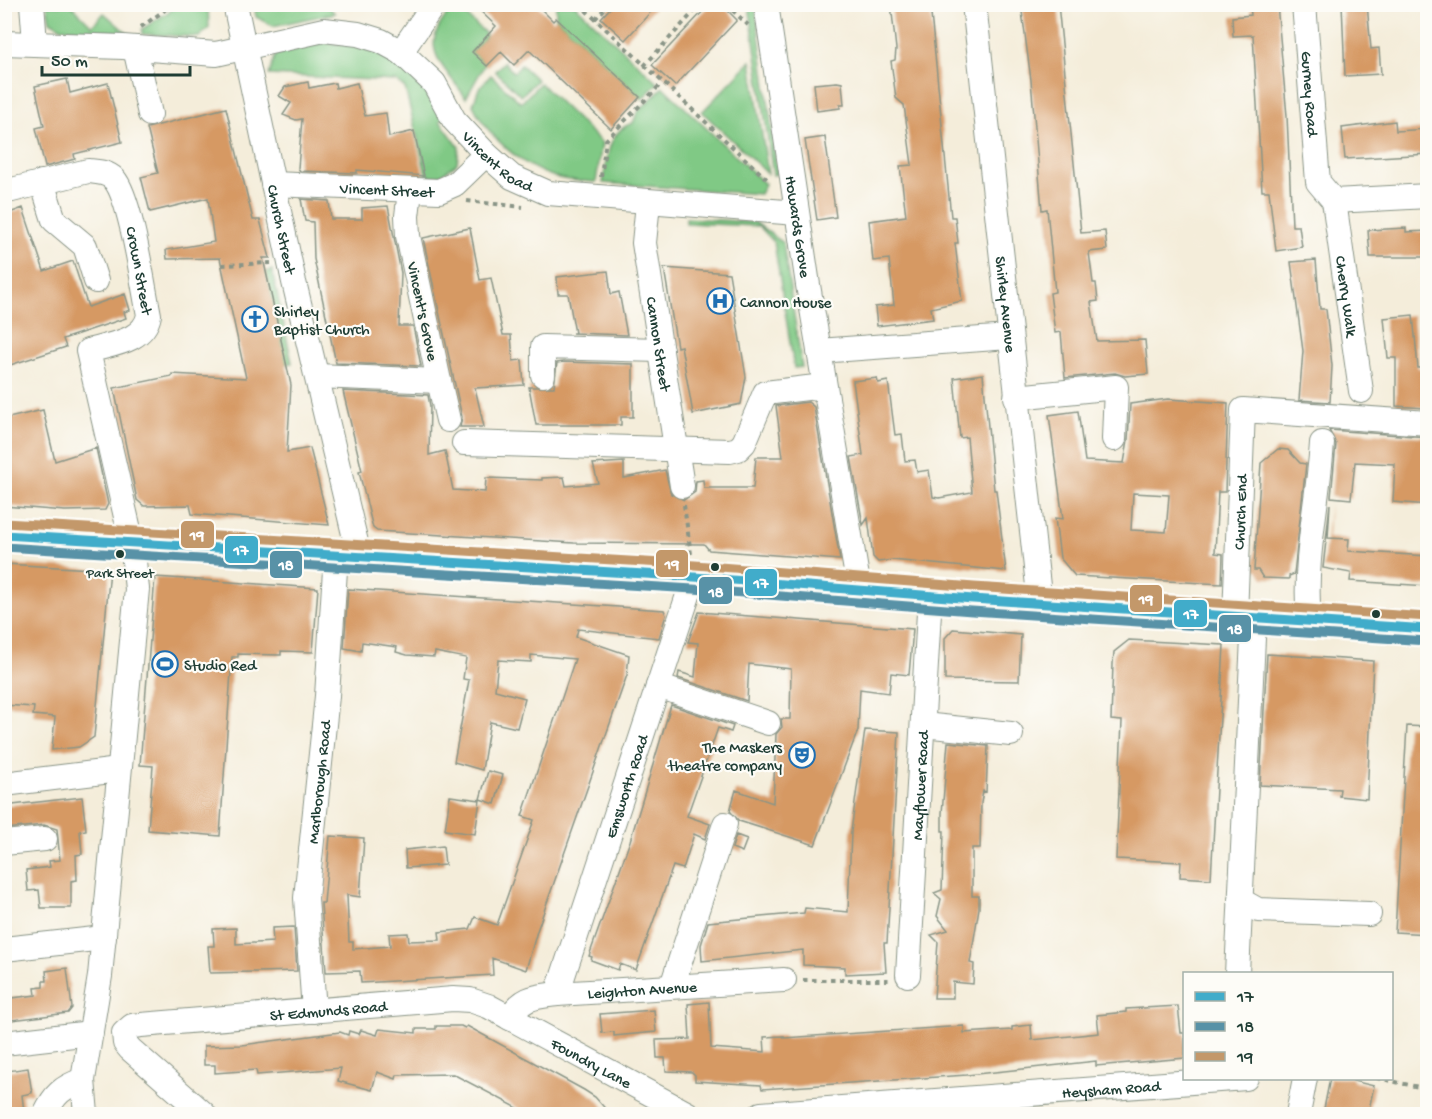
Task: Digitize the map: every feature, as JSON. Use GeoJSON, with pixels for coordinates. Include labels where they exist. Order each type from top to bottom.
{"type":"FeatureCollection","features":[{"type":"Feature","properties":{"kind":"main road"},"geometry":{"type":"LineString","coordinates":[[4,535],[694,577],[1040,604],[1428,629]]}},
{"type":"Feature","properties":{"kind":"street"},"geometry":{"type":"LineString","coordinates":[[32,4],[35,43]]}},
{"type":"Feature","properties":{"kind":"street"},"geometry":{"type":"LineString","coordinates":[[401,52],[434,4]]}},
{"type":"Feature","properties":{"kind":"street","name":"Howards Grove"},"geometry":{"type":"LineString","coordinates":[[766,4],[824,386],[859,589]]}},
{"type":"Feature","properties":{"kind":"street","name":"Shirley Avenue"},"geometry":{"type":"LineString","coordinates":[[974,4],[1040,604]]}},
{"type":"Feature","properties":{"kind":"street","name":"Gurney Road"},"geometry":{"type":"LineString","coordinates":[[1304,4],[1318,182],[1334,201]]}},
{"type":"Feature","properties":{"kind":"street","name":"Church Street"},"geometry":{"type":"LineString","coordinates":[[236,6],[290,262],[317,376],[347,555]]}},
{"type":"Feature","properties":{"kind":"street","name":"Vincent Road"},"geometry":{"type":"LineString","coordinates":[[4,43],[216,54],[324,30],[342,30],[381,40],[401,52],[434,83],[454,120],[486,154],[512,177],[548,193],[797,213]]}},
{"type":"Feature","properties":{"kind":"street"},"geometry":{"type":"LineString","coordinates":[[135,48],[150,114]]}},
{"type":"Feature","properties":{"kind":"street","name":"Vincent Street"},"geometry":{"type":"LineString","coordinates":[[273,184],[439,191],[455,184],[486,154]]}},
{"type":"Feature","properties":{"kind":"street","name":"Crown Street"},"geometry":{"type":"LineString","coordinates":[[4,192],[88,171],[99,172],[113,178],[123,197],[149,315],[147,324],[136,337],[88,351],[132,543]]}},
{"type":"Feature","properties":{"kind":"street"},"geometry":{"type":"LineString","coordinates":[[42,182],[54,220],[85,246],[96,281]]}},
{"type":"Feature","properties":{"kind":"street","name":"Vincent's Grove"},"geometry":{"type":"LineString","coordinates":[[317,376],[439,381],[408,236],[407,216],[410,191]]}},
{"type":"Feature","properties":{"kind":"street"},"geometry":{"type":"LineString","coordinates":[[1334,201],[1428,196]]}},
{"type":"Feature","properties":{"kind":"street","name":"Cherry Walk"},"geometry":{"type":"LineString","coordinates":[[1334,201],[1360,391]]}},
{"type":"Feature","properties":{"kind":"street","name":"Cannon Street"},"geometry":{"type":"LineString","coordinates":[[648,202],[644,243],[682,486]]}},
{"type":"Feature","properties":{"kind":"street"},"geometry":{"type":"LineString","coordinates":[[819,351],[1009,337]]}},
{"type":"Feature","properties":{"kind":"street"},"geometry":{"type":"LineString","coordinates":[[543,375],[543,347],[661,350]]}},
{"type":"Feature","properties":{"kind":"street"},"geometry":{"type":"LineString","coordinates":[[439,381],[448,420]]}},
{"type":"Feature","properties":{"kind":"street"},"geometry":{"type":"LineString","coordinates":[[464,443],[677,451],[738,449],[744,443],[765,393],[824,386]]}},
{"type":"Feature","properties":{"kind":"street"},"geometry":{"type":"LineString","coordinates":[[1017,397],[1116,387],[1114,439]]}},
{"type":"Feature","properties":{"kind":"street","name":"Church End"},"geometry":{"type":"LineString","coordinates":[[1237,972],[1244,617],[1243,410],[1428,423]]}},
{"type":"Feature","properties":{"kind":"street"},"geometry":{"type":"LineString","coordinates":[[1309,621],[1307,600],[1311,536],[1319,485],[1322,443]]}},
{"type":"Feature","properties":{"kind":"street"},"geometry":{"type":"LineString","coordinates":[[86,1114],[83,1080],[104,938],[137,589],[132,543]]}},
{"type":"Feature","properties":{"kind":"street","name":"Marlborough Road"},"geometry":{"type":"LineString","coordinates":[[314,1011],[306,898],[327,696],[347,555]]}},
{"type":"Feature","properties":{"kind":"street","name":"Emsworth Road"},"geometry":{"type":"LineString","coordinates":[[557,994],[694,577]]}},
{"type":"Feature","properties":{"kind":"street","name":"Mayflower Road"},"geometry":{"type":"LineString","coordinates":[[908,975],[930,596]]}},
{"type":"Feature","properties":{"kind":"street"},"geometry":{"type":"LineString","coordinates":[[658,686],[768,723]]}},
{"type":"Feature","properties":{"kind":"street"},"geometry":{"type":"LineString","coordinates":[[923,725],[1011,734]]}},
{"type":"Feature","properties":{"kind":"street"},"geometry":{"type":"LineString","coordinates":[[4,784],[119,770]]}},
{"type":"Feature","properties":{"kind":"street"},"geometry":{"type":"LineString","coordinates":[[672,986],[725,824]]}},
{"type":"Feature","properties":{"kind":"street"},"geometry":{"type":"LineString","coordinates":[[4,843],[45,839]]}},
{"type":"Feature","properties":{"kind":"street"},"geometry":{"type":"LineString","coordinates":[[1240,900],[1258,910],[1369,914]]}},
{"type":"Feature","properties":{"kind":"street"},"geometry":{"type":"LineString","coordinates":[[4,949],[104,938]]}},
{"type":"Feature","properties":{"kind":"street","name":"Leighton Avenue"},"geometry":{"type":"LineString","coordinates":[[519,1023],[517,1005],[526,1000],[557,994],[784,980]]}},
{"type":"Feature","properties":{"kind":"street","name":"St Edmunds Road"},"geometry":{"type":"LineString","coordinates":[[204,1114],[130,1050],[124,1043],[124,1033],[132,1026],[141,1025],[470,1000],[519,1023]]}},
{"type":"Feature","properties":{"kind":"street","name":"Foundry Lane"},"geometry":{"type":"LineString","coordinates":[[519,1023],[688,1114]]}},
{"type":"Feature","properties":{"kind":"street"},"geometry":{"type":"LineString","coordinates":[[4,1043],[91,1033]]}},
{"type":"Feature","properties":{"kind":"street"},"geometry":{"type":"LineString","coordinates":[[45,1114],[53,1098],[65,1086],[83,1080]]}},
{"type":"Feature","properties":{"kind":"street","name":"Heysham Road"},"geometry":{"type":"LineString","coordinates":[[761,1114],[1222,1080]]}},
{"type":"Feature","properties":{"kind":"street"},"geometry":{"type":"LineString","coordinates":[[1298,1114],[1305,1080]]}},
{"type":"Feature","properties":{"kind":"path"},"geometry":{"type":"LineString","coordinates":[[159,4],[165,10],[173,4]]}},
{"type":"Feature","properties":{"kind":"path"},"geometry":{"type":"LineString","coordinates":[[579,4],[770,182]]}},
{"type":"Feature","properties":{"kind":"path"},"geometry":{"type":"LineString","coordinates":[[595,19],[609,4]]}},
{"type":"Feature","properties":{"kind":"path"},"geometry":{"type":"LineString","coordinates":[[644,66],[702,4]]}},
{"type":"Feature","properties":{"kind":"path"},"geometry":{"type":"LineString","coordinates":[[726,4],[749,25]]}},
{"type":"Feature","properties":{"kind":"path"},"geometry":{"type":"LineString","coordinates":[[222,265],[290,262]]}},
{"type":"Feature","properties":{"kind":"path"},"geometry":{"type":"LineString","coordinates":[[682,486],[694,577]]}},
{"type":"Feature","properties":{"kind":"path"},"geometry":{"type":"LineString","coordinates":[[784,980],[891,980],[908,975]]}},
{"type":"Feature","properties":{"kind":"path"},"geometry":{"type":"LineString","coordinates":[[1386,1080],[1428,1089]]}},
{"type":"Feature","properties":{"kind":"path"},"geometry":{"type":"LineString","coordinates":[[1426,1114],[1428,1106]]}},
{"type":"Feature","properties":{"kind":"green space"},"geometry":{"type":"Polygon","coordinates":[[[47,5],[71,5],[92,26],[104,13],[127,33],[62,28],[50,21],[47,5]]]}},
{"type":"Feature","properties":{"kind":"green space"},"geometry":{"type":"Polygon","coordinates":[[[179,5],[208,5],[209,28],[199,37],[142,34],[142,29],[179,5]]]}},
{"type":"Feature","properties":{"kind":"green space"},"geometry":{"type":"Polygon","coordinates":[[[261,5],[326,5],[335,13],[273,26],[256,17],[255,11],[261,5]]]}},
{"type":"Feature","properties":{"kind":"green space"},"geometry":{"type":"Polygon","coordinates":[[[455,5],[486,36],[472,52],[485,64],[466,98],[440,63],[434,43],[436,32],[443,19],[455,5]]]}},
{"type":"Feature","properties":{"kind":"green space"},"geometry":{"type":"Polygon","coordinates":[[[556,5],[575,5],[658,83],[642,99],[556,18],[556,5]]]}},
{"type":"Feature","properties":{"kind":"green space"},"geometry":{"type":"Polygon","coordinates":[[[749,5],[755,5],[778,174],[773,175],[749,5]]]}},
{"type":"Feature","properties":{"kind":"green space"},"geometry":{"type":"Polygon","coordinates":[[[319,43],[361,47],[378,53],[406,72],[445,117],[440,121],[459,147],[457,163],[441,175],[427,177],[405,88],[396,81],[269,75],[276,54],[319,43]]]}},
{"type":"Feature","properties":{"kind":"green space"},"geometry":{"type":"Polygon","coordinates":[[[751,61],[768,174],[702,112],[751,61]]]}},
{"type":"Feature","properties":{"kind":"green space"},"geometry":{"type":"Polygon","coordinates":[[[504,62],[514,73],[521,65],[537,80],[521,96],[495,71],[504,62]]]}},
{"type":"Feature","properties":{"kind":"green space"},"geometry":{"type":"Polygon","coordinates":[[[491,75],[521,103],[540,83],[602,143],[596,182],[565,179],[543,172],[518,158],[496,139],[473,105],[479,88],[491,75]]]}},
{"type":"Feature","properties":{"kind":"green space"},"geometry":{"type":"Polygon","coordinates":[[[663,87],[765,184],[760,194],[603,183],[607,156],[613,139],[624,127],[633,123],[637,113],[663,87]]]}},
{"type":"Feature","properties":{"kind":"green space"},"geometry":{"type":"Polygon","coordinates":[[[686,218],[755,222],[783,243],[802,367],[794,368],[774,242],[759,226],[686,223],[686,218]]]}},
{"type":"Feature","properties":{"kind":"green space"},"geometry":{"type":"Polygon","coordinates":[[[272,270],[292,363],[286,364],[266,272],[272,270]]]}},
{"type":"Feature","properties":{"kind":"building"},"geometry":{"type":"Polygon","coordinates":[[[473,4],[536,4],[553,21],[556,18],[640,97],[611,129],[529,50],[514,65],[501,52],[487,66],[472,52],[496,26],[473,4]]]}},
{"type":"Feature","properties":{"kind":"building"},"geometry":{"type":"Polygon","coordinates":[[[614,4],[658,4],[625,40],[601,18],[614,4]]]}},
{"type":"Feature","properties":{"kind":"building"},"geometry":{"type":"Polygon","coordinates":[[[710,4],[721,4],[737,20],[675,86],[652,65],[710,4]]]}},
{"type":"Feature","properties":{"kind":"building"},"geometry":{"type":"Polygon","coordinates":[[[891,4],[930,4],[951,217],[955,217],[958,243],[955,243],[962,301],[931,308],[933,319],[877,326],[875,307],[894,305],[889,259],[873,261],[869,221],[906,216],[900,166],[912,165],[904,105],[896,98],[891,61],[895,60],[896,49],[891,4]]]}},
{"type":"Feature","properties":{"kind":"building"},"geometry":{"type":"Polygon","coordinates":[[[1021,4],[1058,4],[1081,233],[1105,231],[1107,250],[1089,252],[1098,301],[1091,302],[1097,341],[1145,340],[1148,374],[1125,376],[1115,373],[1065,378],[1061,332],[1055,333],[1050,293],[1055,292],[1047,209],[1042,210],[1031,80],[1021,4]]]}},
{"type":"Feature","properties":{"kind":"building"},"geometry":{"type":"Polygon","coordinates":[[[1250,4],[1277,4],[1287,116],[1292,226],[1299,226],[1302,247],[1276,251],[1269,191],[1262,191],[1253,35],[1233,36],[1232,17],[1251,15],[1250,4]]]}},
{"type":"Feature","properties":{"kind":"building"},"geometry":{"type":"Polygon","coordinates":[[[1342,4],[1367,4],[1371,49],[1379,48],[1381,74],[1345,76],[1342,4]]]}},
{"type":"Feature","properties":{"kind":"building"},"geometry":{"type":"Polygon","coordinates":[[[67,79],[70,93],[108,83],[122,142],[74,154],[75,159],[45,167],[36,128],[44,126],[35,86],[67,79]]]}},
{"type":"Feature","properties":{"kind":"building"},"geometry":{"type":"Polygon","coordinates":[[[308,82],[309,88],[335,83],[336,88],[357,83],[365,116],[386,113],[389,137],[414,131],[424,176],[357,170],[357,173],[300,171],[298,168],[302,119],[296,120],[283,115],[291,103],[279,96],[285,87],[308,82]]]}},
{"type":"Feature","properties":{"kind":"building"},"geometry":{"type":"Polygon","coordinates":[[[842,83],[844,105],[840,105],[840,108],[817,111],[814,84],[842,83]]]}},
{"type":"Feature","properties":{"kind":"building"},"geometry":{"type":"Polygon","coordinates":[[[226,108],[253,220],[260,220],[270,258],[263,258],[291,385],[287,452],[310,448],[329,525],[192,514],[190,505],[144,506],[137,500],[114,388],[172,376],[172,374],[246,378],[220,258],[167,259],[166,250],[214,242],[208,198],[150,212],[141,177],[158,173],[147,128],[226,108]]]}},
{"type":"Feature","properties":{"kind":"building"},"geometry":{"type":"Polygon","coordinates":[[[1395,121],[1396,131],[1428,129],[1428,154],[1345,159],[1342,128],[1395,121]]]}},
{"type":"Feature","properties":{"kind":"building"},"geometry":{"type":"Polygon","coordinates":[[[825,137],[836,217],[817,220],[805,140],[825,137]]]}},
{"type":"Feature","properties":{"kind":"building"},"geometry":{"type":"Polygon","coordinates":[[[301,199],[329,201],[331,219],[362,219],[362,208],[388,206],[401,273],[399,326],[413,326],[421,366],[336,363],[314,259],[313,222],[305,221],[301,199]]]}},
{"type":"Feature","properties":{"kind":"building"},"geometry":{"type":"Polygon","coordinates":[[[23,208],[44,271],[73,261],[88,307],[125,294],[130,310],[124,312],[126,318],[63,339],[66,347],[4,367],[4,215],[23,208]]]}},
{"type":"Feature","properties":{"kind":"building"},"geometry":{"type":"Polygon","coordinates":[[[470,228],[480,280],[491,278],[503,335],[511,335],[513,361],[522,360],[524,385],[475,388],[484,427],[460,427],[462,417],[423,238],[470,228]]]}},
{"type":"Feature","properties":{"kind":"building"},"geometry":{"type":"Polygon","coordinates":[[[1406,228],[1406,232],[1428,231],[1428,257],[1370,257],[1368,230],[1406,228]]]}},
{"type":"Feature","properties":{"kind":"building"},"geometry":{"type":"Polygon","coordinates":[[[1316,260],[1320,309],[1326,309],[1332,366],[1330,402],[1299,400],[1303,351],[1291,262],[1316,260]]]}},
{"type":"Feature","properties":{"kind":"building"},"geometry":{"type":"Polygon","coordinates":[[[664,268],[729,273],[746,377],[741,404],[693,414],[681,346],[677,347],[664,268]]]}},
{"type":"Feature","properties":{"kind":"building"},"geometry":{"type":"Polygon","coordinates":[[[608,271],[611,294],[619,292],[627,335],[572,333],[575,333],[568,294],[558,294],[557,277],[608,271]]]}},
{"type":"Feature","properties":{"kind":"building"},"geometry":{"type":"Polygon","coordinates":[[[1413,315],[1418,368],[1424,368],[1425,408],[1396,406],[1396,358],[1388,358],[1384,318],[1413,315]]]}},
{"type":"Feature","properties":{"kind":"building"},"geometry":{"type":"Polygon","coordinates":[[[557,363],[633,364],[633,417],[621,417],[621,425],[536,425],[529,387],[554,387],[557,363]]]}},
{"type":"Feature","properties":{"kind":"building"},"geometry":{"type":"Polygon","coordinates":[[[983,374],[994,490],[996,490],[1006,571],[892,560],[878,562],[873,557],[868,518],[863,525],[851,457],[863,455],[853,381],[877,378],[878,383],[888,381],[895,435],[902,434],[905,461],[915,460],[917,472],[929,470],[933,497],[939,498],[972,492],[967,437],[960,438],[954,378],[983,374]]]}},
{"type":"Feature","properties":{"kind":"building"},"geometry":{"type":"Polygon","coordinates":[[[343,391],[428,395],[430,406],[429,455],[445,451],[453,490],[485,492],[486,478],[542,480],[542,478],[564,477],[566,486],[598,483],[593,464],[624,462],[624,478],[665,470],[671,494],[684,500],[695,492],[696,481],[703,480],[704,488],[753,488],[756,457],[783,457],[776,406],[808,402],[814,407],[840,560],[709,550],[704,544],[574,543],[377,531],[373,528],[359,472],[362,471],[343,391]]]}},
{"type":"Feature","properties":{"kind":"building"},"geometry":{"type":"Polygon","coordinates":[[[1168,399],[1228,403],[1225,492],[1218,492],[1215,553],[1223,554],[1222,584],[1075,576],[1060,558],[1055,518],[1063,519],[1049,415],[1078,411],[1085,461],[1124,463],[1130,404],[1168,399]],[[1133,493],[1131,530],[1166,532],[1169,495],[1133,493]]]}},
{"type":"Feature","properties":{"kind":"building"},"geometry":{"type":"Polygon","coordinates":[[[43,410],[55,461],[96,448],[108,504],[105,510],[65,511],[4,506],[4,419],[43,410]]]}},
{"type":"Feature","properties":{"kind":"building"},"geometry":{"type":"Polygon","coordinates":[[[1329,430],[1428,437],[1428,505],[1393,502],[1395,464],[1355,462],[1351,499],[1331,497],[1336,444],[1329,430]]]}},
{"type":"Feature","properties":{"kind":"building"},"geometry":{"type":"Polygon","coordinates":[[[1278,449],[1288,450],[1300,463],[1306,464],[1294,574],[1289,576],[1289,579],[1263,578],[1258,570],[1254,570],[1261,463],[1278,449]]]}},
{"type":"Feature","properties":{"kind":"building"},"geometry":{"type":"Polygon","coordinates":[[[1330,504],[1328,538],[1349,539],[1348,551],[1428,556],[1428,586],[1350,581],[1351,573],[1323,568],[1330,504]]]}},
{"type":"Feature","properties":{"kind":"building"},"geometry":{"type":"Polygon","coordinates":[[[4,564],[110,570],[94,737],[79,747],[52,750],[55,717],[33,715],[34,707],[4,705],[4,564]]]}},
{"type":"Feature","properties":{"kind":"building"},"geometry":{"type":"Polygon","coordinates":[[[155,577],[318,588],[313,652],[281,651],[281,655],[238,654],[238,657],[232,657],[220,836],[148,830],[153,766],[140,765],[155,577]]]}},
{"type":"Feature","properties":{"kind":"building"},"geometry":{"type":"Polygon","coordinates":[[[348,589],[664,610],[666,615],[659,638],[578,629],[576,637],[629,655],[627,675],[537,931],[526,970],[492,958],[493,975],[361,983],[360,971],[326,972],[321,903],[324,903],[330,836],[364,838],[360,897],[347,895],[349,942],[353,942],[353,949],[390,946],[389,934],[408,933],[409,941],[440,940],[439,932],[470,929],[475,917],[497,925],[534,820],[522,816],[575,659],[531,655],[531,662],[498,660],[495,690],[525,698],[517,728],[490,722],[482,770],[454,762],[469,680],[463,679],[466,658],[435,652],[434,657],[407,655],[396,652],[397,647],[362,642],[361,651],[344,648],[348,589]]]}},
{"type":"Feature","properties":{"kind":"building"},"geometry":{"type":"Polygon","coordinates":[[[699,612],[913,629],[909,675],[891,673],[889,693],[860,689],[858,730],[815,845],[739,821],[730,811],[736,790],[773,803],[776,734],[782,727],[781,719],[790,719],[791,669],[749,664],[747,701],[678,678],[679,672],[695,677],[698,643],[688,642],[699,612]]]}},
{"type":"Feature","properties":{"kind":"building"},"geometry":{"type":"Polygon","coordinates":[[[953,629],[1021,635],[1019,681],[945,680],[945,638],[953,629]]]}},
{"type":"Feature","properties":{"kind":"building"},"geometry":{"type":"Polygon","coordinates":[[[1129,640],[1224,645],[1211,879],[1180,877],[1181,862],[1116,859],[1122,721],[1111,720],[1113,664],[1114,652],[1129,640]]]}},
{"type":"Feature","properties":{"kind":"building"},"geometry":{"type":"Polygon","coordinates":[[[1267,654],[1373,661],[1367,799],[1339,796],[1340,789],[1260,785],[1267,654]]]}},
{"type":"Feature","properties":{"kind":"building"},"geometry":{"type":"Polygon","coordinates":[[[671,705],[733,726],[731,732],[718,728],[687,816],[710,824],[705,839],[694,834],[683,869],[673,866],[636,970],[620,964],[618,970],[591,960],[592,957],[589,956],[630,841],[671,705]]]}},
{"type":"Feature","properties":{"kind":"building"},"geometry":{"type":"Polygon","coordinates":[[[1407,726],[1428,727],[1428,934],[1395,932],[1407,726]]]}},
{"type":"Feature","properties":{"kind":"building"},"geometry":{"type":"Polygon","coordinates":[[[865,730],[899,732],[887,943],[884,943],[886,972],[845,974],[845,967],[803,965],[803,950],[702,961],[701,945],[708,922],[804,913],[805,908],[848,912],[851,832],[865,730]]]}},
{"type":"Feature","properties":{"kind":"building"},"geometry":{"type":"Polygon","coordinates":[[[948,742],[988,746],[986,792],[983,791],[981,803],[980,848],[972,848],[972,896],[979,896],[970,963],[974,964],[973,984],[953,982],[953,998],[934,998],[938,942],[931,935],[948,930],[937,916],[941,899],[934,893],[942,890],[944,831],[942,831],[942,813],[948,742]]]}},
{"type":"Feature","properties":{"kind":"building"},"geometry":{"type":"Polygon","coordinates":[[[488,771],[503,775],[495,804],[480,799],[488,771]]]}},
{"type":"Feature","properties":{"kind":"building"},"geometry":{"type":"Polygon","coordinates":[[[450,796],[480,800],[475,834],[445,830],[450,796]]]}},
{"type":"Feature","properties":{"kind":"building"},"geometry":{"type":"Polygon","coordinates":[[[82,797],[86,830],[80,831],[82,854],[76,855],[77,880],[71,881],[71,908],[41,908],[39,890],[28,891],[26,870],[50,867],[49,861],[60,860],[57,829],[44,825],[4,829],[4,806],[82,797]]]}},
{"type":"Feature","properties":{"kind":"building"},"geometry":{"type":"Polygon","coordinates":[[[736,835],[747,839],[742,852],[732,848],[736,835]]]}},
{"type":"Feature","properties":{"kind":"building"},"geometry":{"type":"Polygon","coordinates":[[[443,846],[445,865],[406,868],[405,850],[443,846]]]}},
{"type":"Feature","properties":{"kind":"building"},"geometry":{"type":"Polygon","coordinates":[[[294,927],[297,971],[210,973],[208,946],[214,946],[213,929],[236,928],[236,944],[273,942],[272,928],[294,927]]]}},
{"type":"Feature","properties":{"kind":"building"},"geometry":{"type":"Polygon","coordinates":[[[67,968],[72,1008],[68,1013],[4,1021],[4,999],[36,995],[35,988],[43,987],[43,981],[47,981],[46,971],[67,968]]]}},
{"type":"Feature","properties":{"kind":"building"},"geometry":{"type":"Polygon","coordinates":[[[709,1002],[711,1048],[765,1052],[764,1037],[784,1036],[784,1038],[964,1026],[964,1033],[1012,1030],[1012,1027],[1031,1025],[1032,1040],[1099,1033],[1097,1015],[1126,1012],[1126,1009],[1178,1006],[1181,1033],[1183,1033],[1183,1058],[1096,1066],[1096,1061],[967,1075],[762,1089],[761,1085],[695,1081],[695,1075],[692,1072],[666,1071],[665,1058],[657,1058],[656,1040],[690,1039],[688,1004],[709,1002]]]}},
{"type":"Feature","properties":{"kind":"building"},"geometry":{"type":"Polygon","coordinates":[[[654,1010],[656,1032],[614,1036],[614,1032],[602,1033],[600,1014],[654,1010]]]}},
{"type":"Feature","properties":{"kind":"building"},"geometry":{"type":"Polygon","coordinates":[[[436,1026],[465,1028],[467,1026],[584,1090],[595,1097],[610,1114],[529,1114],[453,1074],[397,1075],[396,1079],[377,1072],[372,1090],[338,1081],[341,1068],[257,1075],[256,1070],[215,1073],[215,1065],[204,1065],[204,1046],[242,1045],[340,1032],[348,1035],[349,1031],[359,1034],[361,1030],[377,1035],[379,1029],[416,1033],[416,1029],[436,1029],[436,1026]]]}},
{"type":"Feature","properties":{"kind":"building"},"geometry":{"type":"Polygon","coordinates":[[[28,1068],[32,1093],[22,1095],[24,1112],[4,1114],[4,1076],[8,1075],[7,1071],[28,1068]]]}},
{"type":"Feature","properties":{"kind":"building"},"geometry":{"type":"Polygon","coordinates":[[[1330,1080],[1353,1080],[1374,1086],[1368,1114],[1323,1114],[1330,1080]]]}},
{"type":"Feature","properties":{"kind":"transit line","name":"19"},"geometry":{"type":"LineString","coordinates":[[5,523],[695,565],[974,587],[1428,617]]}},
{"type":"Feature","properties":{"kind":"transit line","name":"17"},"geometry":{"type":"LineString","coordinates":[[4,535],[694,577],[973,599],[1428,629]]}},
{"type":"Feature","properties":{"kind":"transit line","name":"18"},"geometry":{"type":"LineString","coordinates":[[4,547],[693,589],[972,611],[1427,641]]}},
{"type":"Feature","properties":{"kind":"place","name":"Cannon House"},"geometry":{"type":"Point","coordinates":[720,301]}},
{"type":"Feature","properties":{"kind":"place","name":"Shirley Baptist Church"},"geometry":{"type":"Point","coordinates":[255,319]}},
{"type":"Feature","properties":{"kind":"place","name":"Park Street"},"geometry":{"type":"Point","coordinates":[120,554]}},
{"type":"Feature","properties":{"kind":"place","name":"Studio Red"},"geometry":{"type":"Point","coordinates":[165,664]}},
{"type":"Feature","properties":{"kind":"place","name":"The Maskers theatre company"},"geometry":{"type":"Point","coordinates":[802,755]}}]}
